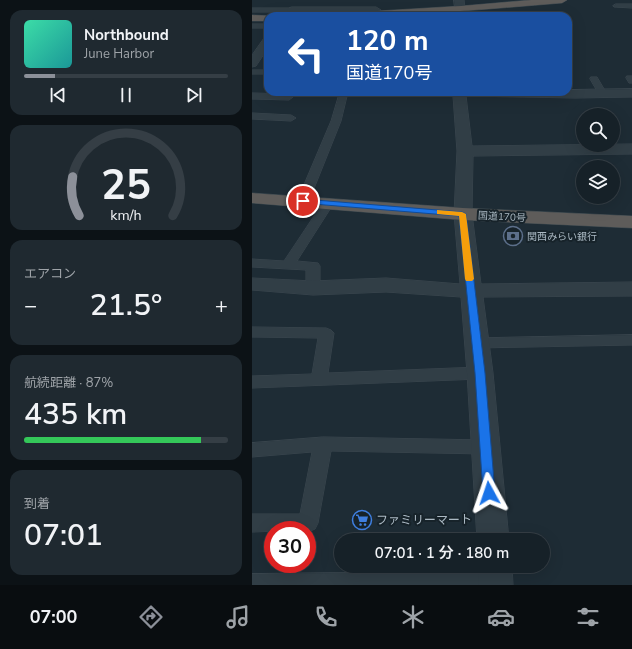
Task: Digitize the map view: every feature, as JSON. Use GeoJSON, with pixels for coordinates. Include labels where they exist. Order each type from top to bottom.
{"type":"FeatureCollection","features":[{"type":"Feature","properties":{"kind":"highway"},"geometry":{"type":"LineString","coordinates":[[394,12],[562,0]]}},
{"type":"Feature","properties":{"kind":"highway"},"geometry":{"type":"LineString","coordinates":[[252,18],[264,18]]}},
{"type":"Feature","properties":{"kind":"highway","name":"国道170号"},"geometry":{"type":"LineString","coordinates":[[252,198],[462,214],[632,222]]}},
{"type":"Feature","properties":{"kind":"street"},"geometry":{"type":"LineString","coordinates":[[290,12],[300,0]]}},
{"type":"Feature","properties":{"kind":"street"},"geometry":{"type":"LineString","coordinates":[[377,12],[380,0]]}},
{"type":"Feature","properties":{"kind":"street"},"geometry":{"type":"LineString","coordinates":[[254,61],[264,46]]}},
{"type":"Feature","properties":{"kind":"street"},"geometry":{"type":"LineString","coordinates":[[254,61],[264,59]]}},
{"type":"Feature","properties":{"kind":"street"},"geometry":{"type":"LineString","coordinates":[[572,94],[632,93]]}},
{"type":"Feature","properties":{"kind":"street"},"geometry":{"type":"LineString","coordinates":[[460,96],[465,151],[462,214],[480,373],[492,533]]}},
{"type":"Feature","properties":{"kind":"street"},"geometry":{"type":"LineString","coordinates":[[465,151],[632,149]]}},
{"type":"Feature","properties":{"kind":"street"},"geometry":{"type":"LineString","coordinates":[[252,284],[314,288],[386,285],[470,291],[632,289]]}},
{"type":"Feature","properties":{"kind":"lane"},"geometry":{"type":"LineString","coordinates":[[625,0],[627,2],[632,2]]}},
{"type":"Feature","properties":{"kind":"lane"},"geometry":{"type":"LineString","coordinates":[[616,6],[632,6]]}},
{"type":"Feature","properties":{"kind":"lane"},"geometry":{"type":"LineString","coordinates":[[252,10],[277,12]]}},
{"type":"Feature","properties":{"kind":"lane"},"geometry":{"type":"LineString","coordinates":[[252,26],[264,26]]}},
{"type":"Feature","properties":{"kind":"lane"},"geometry":{"type":"LineString","coordinates":[[252,72],[264,72]]}},
{"type":"Feature","properties":{"kind":"lane"},"geometry":{"type":"LineString","coordinates":[[594,79],[603,94]]}},
{"type":"Feature","properties":{"kind":"lane"},"geometry":{"type":"LineString","coordinates":[[252,96],[289,97]]}},
{"type":"Feature","properties":{"kind":"lane"},"geometry":{"type":"LineString","coordinates":[[303,201],[336,121],[343,96]]}},
{"type":"Feature","properties":{"kind":"lane"},"geometry":{"type":"LineString","coordinates":[[252,116],[291,118]]}},
{"type":"Feature","properties":{"kind":"lane"},"geometry":{"type":"LineString","coordinates":[[288,265],[328,203]]}},
{"type":"Feature","properties":{"kind":"lane"},"geometry":{"type":"LineString","coordinates":[[252,263],[313,266],[314,288]]}},
{"type":"Feature","properties":{"kind":"lane"},"geometry":{"type":"LineString","coordinates":[[252,332],[326,333],[319,379]]}},
{"type":"Feature","properties":{"kind":"lane"},"geometry":{"type":"LineString","coordinates":[[477,342],[632,340]]}},
{"type":"Feature","properties":{"kind":"lane"},"geometry":{"type":"LineString","coordinates":[[252,382],[480,373]]}},
{"type":"Feature","properties":{"kind":"lane"},"geometry":{"type":"LineString","coordinates":[[252,450],[323,444],[485,447]]}},
{"type":"Feature","properties":{"kind":"lane"},"geometry":{"type":"LineString","coordinates":[[252,523],[308,523],[323,444]]}},
{"type":"Feature","properties":{"kind":"lane"},"geometry":{"type":"LineString","coordinates":[[252,584],[496,577]]}},
{"type":"Feature","properties":{"kind":"slow traffic"},"geometry":{"type":"LineString","coordinates":[[440,212],[462,214],[469,279]]}},
{"type":"Feature","properties":{"kind":"place","name":"関西みらい銀行"},"geometry":{"type":"Point","coordinates":[513,236]}},
{"type":"Feature","properties":{"kind":"place","name":"ファミリーマート"},"geometry":{"type":"Point","coordinates":[362,520]}},
{"type":"Feature","properties":{"kind":"route"},"geometry":{"type":"LineString","coordinates":[[303,201],[462,214],[480,373],[489,493]]}}]}
